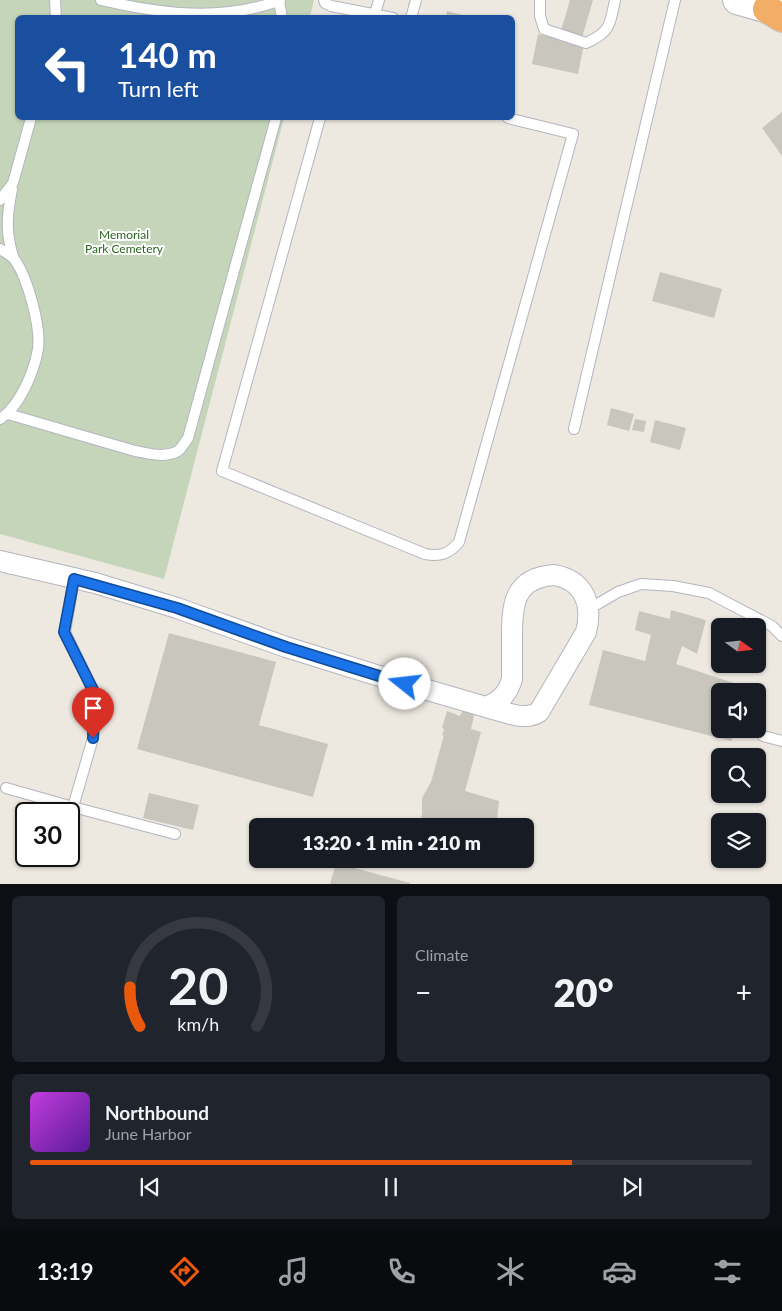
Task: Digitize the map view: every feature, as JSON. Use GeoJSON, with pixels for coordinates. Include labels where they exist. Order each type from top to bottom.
{"type":"FeatureCollection","features":[{"type":"Feature","properties":{"kind":"main road"},"geometry":{"type":"LineString","coordinates":[[737,0],[777,14]]}},
{"type":"Feature","properties":{"kind":"street"},"geometry":{"type":"LineString","coordinates":[[0,561],[74,579],[177,608],[286,647],[376,676],[486,707],[524,717],[535,715],[539,712],[586,632],[589,621],[589,609],[585,597],[578,586],[561,576],[546,576],[532,581],[517,596],[512,612],[512,679],[510,688],[502,698],[486,707]]}},
{"type":"Feature","properties":{"kind":"lane"},"geometry":{"type":"LineString","coordinates":[[56,0],[56,15]]}},
{"type":"Feature","properties":{"kind":"lane"},"geometry":{"type":"LineString","coordinates":[[102,0],[172,13],[217,14],[248,9],[280,0],[282,15]]}},
{"type":"Feature","properties":{"kind":"lane"},"geometry":{"type":"LineString","coordinates":[[324,0],[325,3],[331,6],[380,15]]}},
{"type":"Feature","properties":{"kind":"lane"},"geometry":{"type":"LineString","coordinates":[[375,14],[378,0]]}},
{"type":"Feature","properties":{"kind":"lane"},"geometry":{"type":"LineString","coordinates":[[413,15],[416,0]]}},
{"type":"Feature","properties":{"kind":"lane"},"geometry":{"type":"LineString","coordinates":[[540,0],[540,16],[544,29],[586,42],[601,36],[610,25],[615,0]]}},
{"type":"Feature","properties":{"kind":"lane"},"geometry":{"type":"LineString","coordinates":[[574,429],[675,0]]}},
{"type":"Feature","properties":{"kind":"lane"},"geometry":{"type":"LineString","coordinates":[[31,120],[13,183],[7,231],[8,243],[14,259],[26,280],[36,315],[38,348],[20,398],[4,416],[143,453],[166,455],[180,450],[188,438],[275,120]]}},
{"type":"Feature","properties":{"kind":"lane"},"geometry":{"type":"LineString","coordinates":[[319,120],[222,471],[425,554],[435,556],[444,555],[459,542],[574,134],[515,120]]}},
{"type":"Feature","properties":{"kind":"lane"},"geometry":{"type":"LineString","coordinates":[[0,200],[13,183]]}},
{"type":"Feature","properties":{"kind":"lane"},"geometry":{"type":"LineString","coordinates":[[0,249],[14,259]]}},
{"type":"Feature","properties":{"kind":"lane"},"geometry":{"type":"LineString","coordinates":[[74,579],[64,632],[95,694],[93,738],[74,802]]}},
{"type":"Feature","properties":{"kind":"lane"},"geometry":{"type":"LineString","coordinates":[[589,609],[618,592],[640,584],[673,586],[709,593],[772,626],[782,636]]}},
{"type":"Feature","properties":{"kind":"lane"},"geometry":{"type":"LineString","coordinates":[[766,737],[782,741]]}},
{"type":"Feature","properties":{"kind":"lane"},"geometry":{"type":"LineString","coordinates":[[6,788],[55,802]]}},
{"type":"Feature","properties":{"kind":"lane"},"geometry":{"type":"LineString","coordinates":[[80,809],[175,834]]}},
{"type":"Feature","properties":{"kind":"green space","name":"Memorial Park Cemetery"},"geometry":{"type":"Polygon","coordinates":[[[0,0],[314,0],[310,15],[15,15],[15,120],[283,120],[164,579],[0,534],[0,0]]]}},
{"type":"Feature","properties":{"kind":"building"},"geometry":{"type":"Polygon","coordinates":[[[570,0],[593,0],[582,38],[561,31],[570,0]]]}},
{"type":"Feature","properties":{"kind":"building"},"geometry":{"type":"Polygon","coordinates":[[[447,11],[462,15],[446,15],[447,11]]]}},
{"type":"Feature","properties":{"kind":"building"},"geometry":{"type":"Polygon","coordinates":[[[538,34],[584,44],[578,74],[532,64],[538,34]]]}},
{"type":"Feature","properties":{"kind":"building"},"geometry":{"type":"Polygon","coordinates":[[[782,112],[782,156],[762,128],[782,112]]]}},
{"type":"Feature","properties":{"kind":"building"},"geometry":{"type":"Polygon","coordinates":[[[660,272],[722,289],[714,318],[652,301],[660,272]]]}},
{"type":"Feature","properties":{"kind":"building"},"geometry":{"type":"Polygon","coordinates":[[[611,408],[634,414],[629,431],[607,425],[611,408]]]}},
{"type":"Feature","properties":{"kind":"building"},"geometry":{"type":"Polygon","coordinates":[[[635,419],[646,421],[644,432],[632,430],[635,419]]]}},
{"type":"Feature","properties":{"kind":"building"},"geometry":{"type":"Polygon","coordinates":[[[655,420],[686,428],[680,450],[650,442],[655,420]]]}},
{"type":"Feature","properties":{"kind":"building"},"geometry":{"type":"Polygon","coordinates":[[[671,610],[706,620],[697,654],[682,646],[676,664],[734,683],[711,683],[711,736],[589,705],[603,650],[645,661],[651,635],[635,630],[639,611],[670,619],[671,610]]]}},
{"type":"Feature","properties":{"kind":"building"},"geometry":{"type":"Polygon","coordinates":[[[169,633],[276,662],[259,725],[328,744],[313,797],[137,749],[169,633]]]}},
{"type":"Feature","properties":{"kind":"building"},"geometry":{"type":"Polygon","coordinates":[[[464,708],[475,711],[471,729],[481,732],[465,791],[499,801],[497,818],[421,818],[422,798],[431,782],[444,735],[442,736],[444,729],[442,728],[447,711],[460,716],[464,708]]]}},
{"type":"Feature","properties":{"kind":"building"},"geometry":{"type":"Polygon","coordinates":[[[719,738],[732,738],[731,741],[719,738]]]}},
{"type":"Feature","properties":{"kind":"building"},"geometry":{"type":"Polygon","coordinates":[[[149,793],[199,805],[193,830],[143,818],[149,793]]]}},
{"type":"Feature","properties":{"kind":"building"},"geometry":{"type":"Polygon","coordinates":[[[335,868],[354,868],[410,883],[410,884],[330,884],[335,868]]]}},
{"type":"Feature","properties":{"kind":"route"},"geometry":{"type":"LineString","coordinates":[[93,738],[95,694],[64,632],[74,579],[95,583],[177,608],[286,647],[405,684]]}}]}
